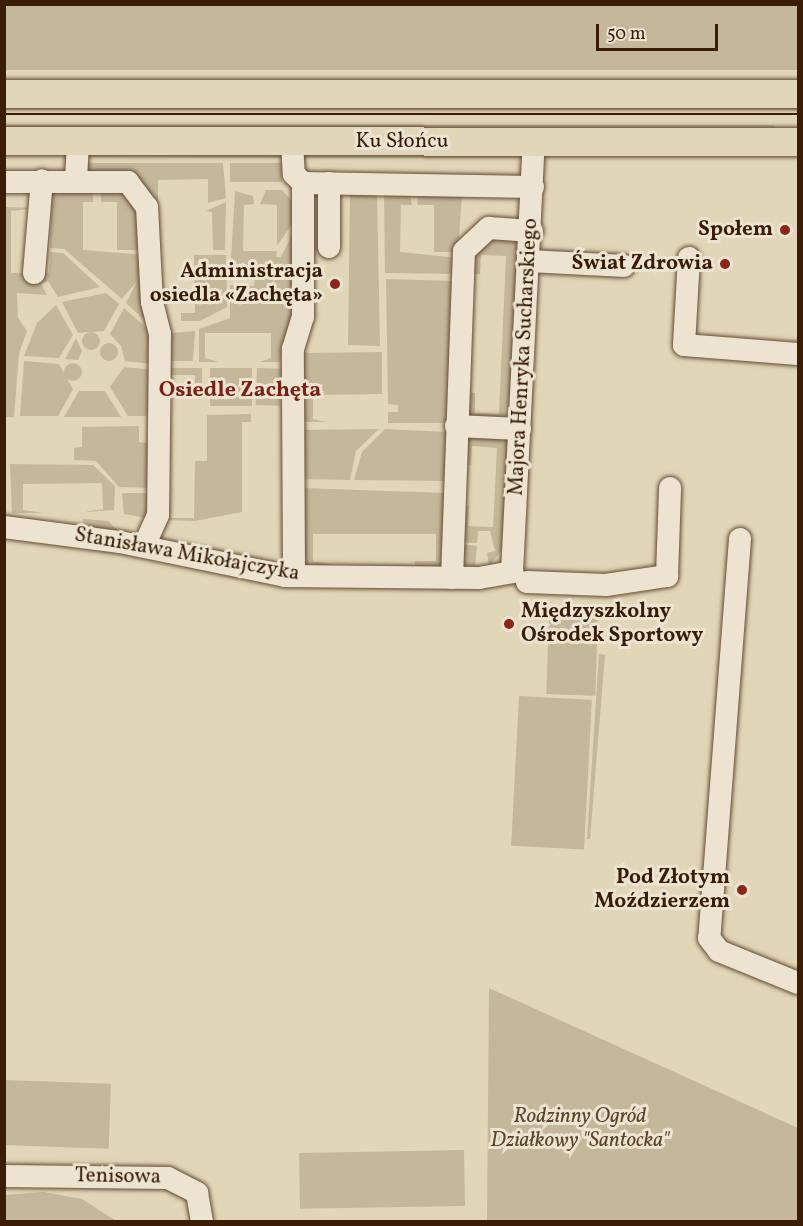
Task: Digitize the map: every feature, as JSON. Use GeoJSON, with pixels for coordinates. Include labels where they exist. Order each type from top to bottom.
{"type":"FeatureCollection","features":[{"type":"Feature","properties":{"kind":"main road"},"geometry":{"type":"LineString","coordinates":[[4,94],[798,94]]}},
{"type":"Feature","properties":{"kind":"main road","name":"Ku Słońcu"},"geometry":{"type":"LineString","coordinates":[[4,141],[798,142]]}},
{"type":"Feature","properties":{"kind":"street"},"geometry":{"type":"LineString","coordinates":[[76,180],[78,141]]}},
{"type":"Feature","properties":{"kind":"street"},"geometry":{"type":"LineString","coordinates":[[292,141],[294,174],[303,183],[303,317],[293,349],[294,576]]}},
{"type":"Feature","properties":{"kind":"street","name":"Majora Henryka Sucharskiego"},"geometry":{"type":"LineString","coordinates":[[519,577],[520,429],[532,231],[534,142]]}},
{"type":"Feature","properties":{"kind":"street"},"geometry":{"type":"LineString","coordinates":[[34,273],[42,180]]}},
{"type":"Feature","properties":{"kind":"street"},"geometry":{"type":"LineString","coordinates":[[4,182],[76,180],[128,182],[139,190],[149,213],[152,302],[160,334],[159,507],[144,546]]}},
{"type":"Feature","properties":{"kind":"street","name":"Ku Słońcu"},"geometry":{"type":"LineString","coordinates":[[303,183],[466,184],[533,188]]}},
{"type":"Feature","properties":{"kind":"street"},"geometry":{"type":"LineString","coordinates":[[329,183],[329,247]]}},
{"type":"Feature","properties":{"kind":"street"},"geometry":{"type":"LineString","coordinates":[[452,578],[464,251],[489,228],[532,231]]}},
{"type":"Feature","properties":{"kind":"street"},"geometry":{"type":"LineString","coordinates":[[689,258],[684,345],[798,354]]}},
{"type":"Feature","properties":{"kind":"street"},"geometry":{"type":"LineString","coordinates":[[530,261],[624,266]]}},
{"type":"Feature","properties":{"kind":"street"},"geometry":{"type":"LineString","coordinates":[[456,426],[520,429]]}},
{"type":"Feature","properties":{"kind":"street","name":"Stanisława Mikołajczyka"},"geometry":{"type":"LineString","coordinates":[[4,527],[144,546],[294,576],[519,577],[606,585],[667,576],[670,488]]}},
{"type":"Feature","properties":{"kind":"street"},"geometry":{"type":"LineString","coordinates":[[740,539],[710,943],[798,983]]}},
{"type":"Feature","properties":{"kind":"street","name":"Tenisowa"},"geometry":{"type":"LineString","coordinates":[[4,1176],[168,1178],[197,1193],[202,1221]]}},
{"type":"Feature","properties":{"kind":"green space"},"geometry":{"type":"Polygon","coordinates":[[[5,4],[798,4],[798,70],[5,70],[5,4]]]}},
{"type":"Feature","properties":{"kind":"green space"},"geometry":{"type":"Polygon","coordinates":[[[5,101],[798,101],[798,110],[5,110],[5,101]]]}},
{"type":"Feature","properties":{"kind":"green space"},"geometry":{"type":"Polygon","coordinates":[[[5,125],[774,125],[774,135],[5,135],[5,125]]]}},
{"type":"Feature","properties":{"kind":"green space"},"geometry":{"type":"Polygon","coordinates":[[[274,149],[287,158],[81,157],[82,155],[274,149]]]}},
{"type":"Feature","properties":{"kind":"green space"},"geometry":{"type":"Polygon","coordinates":[[[516,149],[527,158],[296,158],[297,155],[516,149]]]}},
{"type":"Feature","properties":{"kind":"green space"},"geometry":{"type":"Polygon","coordinates":[[[81,163],[223,163],[226,198],[208,203],[208,179],[158,180],[158,205],[87,174],[81,163]]]}},
{"type":"Feature","properties":{"kind":"green space"},"geometry":{"type":"Polygon","coordinates":[[[230,163],[282,163],[282,182],[230,182],[230,163]]]}},
{"type":"Feature","properties":{"kind":"green space"},"geometry":{"type":"Polygon","coordinates":[[[101,185],[133,192],[145,250],[117,250],[117,202],[101,202],[101,185]]]}},
{"type":"Feature","properties":{"kind":"green space"},"geometry":{"type":"Polygon","coordinates":[[[266,190],[282,190],[292,201],[292,224],[277,246],[277,205],[260,204],[266,190]]]}},
{"type":"Feature","properties":{"kind":"green space"},"geometry":{"type":"Polygon","coordinates":[[[93,191],[93,202],[83,202],[83,250],[145,255],[148,323],[126,303],[137,281],[122,299],[64,249],[50,248],[52,193],[93,191]]]}},
{"type":"Feature","properties":{"kind":"green space"},"geometry":{"type":"Polygon","coordinates":[[[235,191],[253,196],[254,204],[244,205],[243,251],[277,251],[276,257],[281,257],[292,235],[293,269],[250,269],[249,277],[230,277],[235,191]]]}},
{"type":"Feature","properties":{"kind":"green space"},"geometry":{"type":"Polygon","coordinates":[[[346,193],[377,193],[380,346],[348,345],[350,196],[346,193]]]}},
{"type":"Feature","properties":{"kind":"green space"},"geometry":{"type":"Polygon","coordinates":[[[410,193],[412,205],[401,205],[400,252],[458,258],[457,274],[385,273],[384,194],[410,193]]]}},
{"type":"Feature","properties":{"kind":"green space"},"geometry":{"type":"Polygon","coordinates":[[[419,193],[462,194],[458,252],[434,252],[434,205],[417,205],[419,193]]]}},
{"type":"Feature","properties":{"kind":"green space"},"geometry":{"type":"Polygon","coordinates":[[[226,202],[225,250],[213,250],[212,212],[206,211],[226,202]]]}},
{"type":"Feature","properties":{"kind":"green space"},"geometry":{"type":"Polygon","coordinates":[[[5,207],[38,208],[11,211],[11,273],[49,273],[50,252],[63,253],[100,287],[58,297],[48,281],[41,284],[47,295],[17,293],[18,318],[27,331],[19,353],[14,417],[5,417],[5,207]]]}},
{"type":"Feature","properties":{"kind":"green space"},"geometry":{"type":"Polygon","coordinates":[[[484,238],[519,239],[510,415],[471,423],[461,392],[475,393],[475,413],[499,414],[506,256],[481,255],[480,274],[467,274],[484,238]]]}},
{"type":"Feature","properties":{"kind":"green space"},"geometry":{"type":"Polygon","coordinates":[[[194,255],[226,255],[227,307],[200,321],[181,321],[181,313],[195,313],[194,255]]]}},
{"type":"Feature","properties":{"kind":"green space"},"geometry":{"type":"Polygon","coordinates":[[[255,275],[293,276],[292,319],[280,362],[259,362],[271,358],[271,333],[205,333],[205,358],[219,362],[199,362],[199,329],[230,318],[230,285],[254,286],[255,275]]]}},
{"type":"Feature","properties":{"kind":"green space"},"geometry":{"type":"Polygon","coordinates":[[[386,279],[456,281],[452,388],[446,388],[452,394],[451,418],[444,423],[388,423],[388,412],[398,412],[398,405],[388,404],[386,279]]]}},
{"type":"Feature","properties":{"kind":"green space"},"geometry":{"type":"Polygon","coordinates":[[[106,293],[119,304],[104,331],[78,333],[62,302],[106,293]]]}},
{"type":"Feature","properties":{"kind":"green space"},"geometry":{"type":"Polygon","coordinates":[[[56,305],[73,335],[59,358],[24,356],[37,323],[56,305]]]}},
{"type":"Feature","properties":{"kind":"green space"},"geometry":{"type":"Polygon","coordinates":[[[124,308],[150,331],[153,364],[125,361],[121,346],[110,334],[124,308]]]}},
{"type":"Feature","properties":{"kind":"green space"},"geometry":{"type":"Polygon","coordinates":[[[195,331],[193,361],[163,361],[170,333],[195,331]]]}},
{"type":"Feature","properties":{"kind":"green space"},"geometry":{"type":"Polygon","coordinates":[[[91,332],[97,335],[100,341],[97,347],[91,350],[85,347],[82,341],[85,335],[91,332]]]}},
{"type":"Feature","properties":{"kind":"green space"},"geometry":{"type":"Polygon","coordinates":[[[76,338],[82,351],[78,360],[65,359],[76,338]]]}},
{"type":"Feature","properties":{"kind":"green space"},"geometry":{"type":"Polygon","coordinates":[[[109,343],[115,346],[118,352],[115,358],[109,361],[103,358],[100,352],[103,346],[109,343]]]}},
{"type":"Feature","properties":{"kind":"green space"},"geometry":{"type":"Polygon","coordinates":[[[382,352],[382,394],[313,395],[313,419],[326,422],[302,422],[303,353],[382,352]]]}},
{"type":"Feature","properties":{"kind":"green space"},"geometry":{"type":"Polygon","coordinates":[[[24,361],[59,364],[73,389],[58,416],[20,416],[24,361]]]}},
{"type":"Feature","properties":{"kind":"green space"},"geometry":{"type":"Polygon","coordinates":[[[73,363],[79,366],[82,372],[79,378],[73,381],[67,378],[64,372],[67,366],[73,363]]]}},
{"type":"Feature","properties":{"kind":"green space"},"geometry":{"type":"Polygon","coordinates":[[[124,367],[154,370],[154,408],[146,416],[128,416],[110,387],[124,367]]]}},
{"type":"Feature","properties":{"kind":"green space"},"geometry":{"type":"Polygon","coordinates":[[[163,368],[202,368],[202,394],[195,394],[195,375],[170,375],[163,368]]]}},
{"type":"Feature","properties":{"kind":"green space"},"geometry":{"type":"Polygon","coordinates":[[[210,368],[252,368],[252,406],[210,406],[210,368]]]}},
{"type":"Feature","properties":{"kind":"green space"},"geometry":{"type":"Polygon","coordinates":[[[257,368],[281,369],[280,406],[256,405],[257,368]]]}},
{"type":"Feature","properties":{"kind":"green space"},"geometry":{"type":"Polygon","coordinates":[[[79,391],[105,391],[121,417],[64,417],[79,391]]]}},
{"type":"Feature","properties":{"kind":"green space"},"geometry":{"type":"Polygon","coordinates":[[[251,414],[251,422],[242,422],[242,512],[195,521],[164,520],[162,502],[170,502],[170,518],[194,518],[195,461],[207,461],[207,415],[251,414]]]}},
{"type":"Feature","properties":{"kind":"green space"},"geometry":{"type":"Polygon","coordinates":[[[139,426],[139,442],[155,444],[154,488],[119,487],[96,461],[74,460],[74,448],[82,447],[82,427],[139,426]]]}},
{"type":"Feature","properties":{"kind":"green space"},"geometry":{"type":"Polygon","coordinates":[[[379,429],[356,451],[350,480],[301,479],[302,430],[379,429]]]}},
{"type":"Feature","properties":{"kind":"green space"},"geometry":{"type":"Polygon","coordinates":[[[385,429],[447,432],[446,481],[354,480],[362,452],[385,429]]]}},
{"type":"Feature","properties":{"kind":"green space"},"geometry":{"type":"Polygon","coordinates":[[[463,435],[508,441],[503,549],[489,566],[487,553],[495,551],[490,531],[478,531],[477,543],[456,542],[457,506],[469,506],[468,526],[493,527],[497,448],[472,446],[471,465],[458,464],[463,435]]]}},
{"type":"Feature","properties":{"kind":"green space"},"geometry":{"type":"Polygon","coordinates":[[[10,464],[93,465],[115,486],[114,510],[83,512],[103,509],[102,483],[23,484],[23,510],[43,513],[12,513],[10,464]]]}},
{"type":"Feature","properties":{"kind":"green space"},"geometry":{"type":"Polygon","coordinates":[[[302,488],[446,493],[447,566],[415,566],[415,561],[436,561],[436,534],[313,534],[313,561],[333,565],[301,565],[302,488]]]}},
{"type":"Feature","properties":{"kind":"green space"},"geometry":{"type":"Polygon","coordinates":[[[122,493],[153,493],[147,518],[124,514],[122,493]]]}},
{"type":"Feature","properties":{"kind":"green space"},"geometry":{"type":"Polygon","coordinates":[[[83,519],[108,521],[125,537],[82,532],[83,519]]]}},
{"type":"Feature","properties":{"kind":"green space"},"geometry":{"type":"Polygon","coordinates":[[[456,544],[477,546],[475,567],[454,565],[456,544]]]}},
{"type":"Feature","properties":{"kind":"green space"},"geometry":{"type":"Polygon","coordinates":[[[549,616],[598,618],[595,696],[546,694],[549,616]]]}},
{"type":"Feature","properties":{"kind":"green space"},"geometry":{"type":"Polygon","coordinates":[[[599,654],[605,655],[590,839],[587,839],[599,654]]]}},
{"type":"Feature","properties":{"kind":"green space"},"geometry":{"type":"Polygon","coordinates":[[[519,696],[592,700],[584,850],[511,846],[519,696]]]}},
{"type":"Feature","properties":{"kind":"green space","name":"Rodzinny Ogród Działkowy \"Santocka\""},"geometry":{"type":"Polygon","coordinates":[[[489,988],[798,1128],[798,1221],[487,1221],[489,988]]]}},
{"type":"Feature","properties":{"kind":"green space"},"geometry":{"type":"Polygon","coordinates":[[[5,1080],[111,1084],[109,1149],[4,1145],[5,1080]]]}},
{"type":"Feature","properties":{"kind":"green space"},"geometry":{"type":"Polygon","coordinates":[[[464,1150],[465,1206],[300,1209],[299,1153],[464,1150]]]}},
{"type":"Feature","properties":{"kind":"green space"},"geometry":{"type":"Polygon","coordinates":[[[43,1192],[82,1199],[116,1221],[5,1221],[5,1195],[43,1192]]]}},
{"type":"Feature","properties":{"kind":"tram line"},"geometry":{"type":"LineString","coordinates":[[4,114],[798,114]]}},
{"type":"Feature","properties":{"kind":"place","name":"Społem"},"geometry":{"type":"Point","coordinates":[785,230]}},
{"type":"Feature","properties":{"kind":"place","name":"Świat Zdrowia"},"geometry":{"type":"Point","coordinates":[725,264]}},
{"type":"Feature","properties":{"kind":"place","name":"Administracja osiedla «Zachęta»"},"geometry":{"type":"Point","coordinates":[335,284]}},
{"type":"Feature","properties":{"kind":"place","name":"Międzyszkolny Ośrodek Sportowy"},"geometry":{"type":"Point","coordinates":[509,624]}},
{"type":"Feature","properties":{"kind":"place","name":"Pod Złotym Moździerzem"},"geometry":{"type":"Point","coordinates":[742,890]}},
{"type":"Feature","properties":{"kind":"district","name":"Osiedle Zachęta"},"geometry":{"type":"Point","coordinates":[240,391]}}]}
